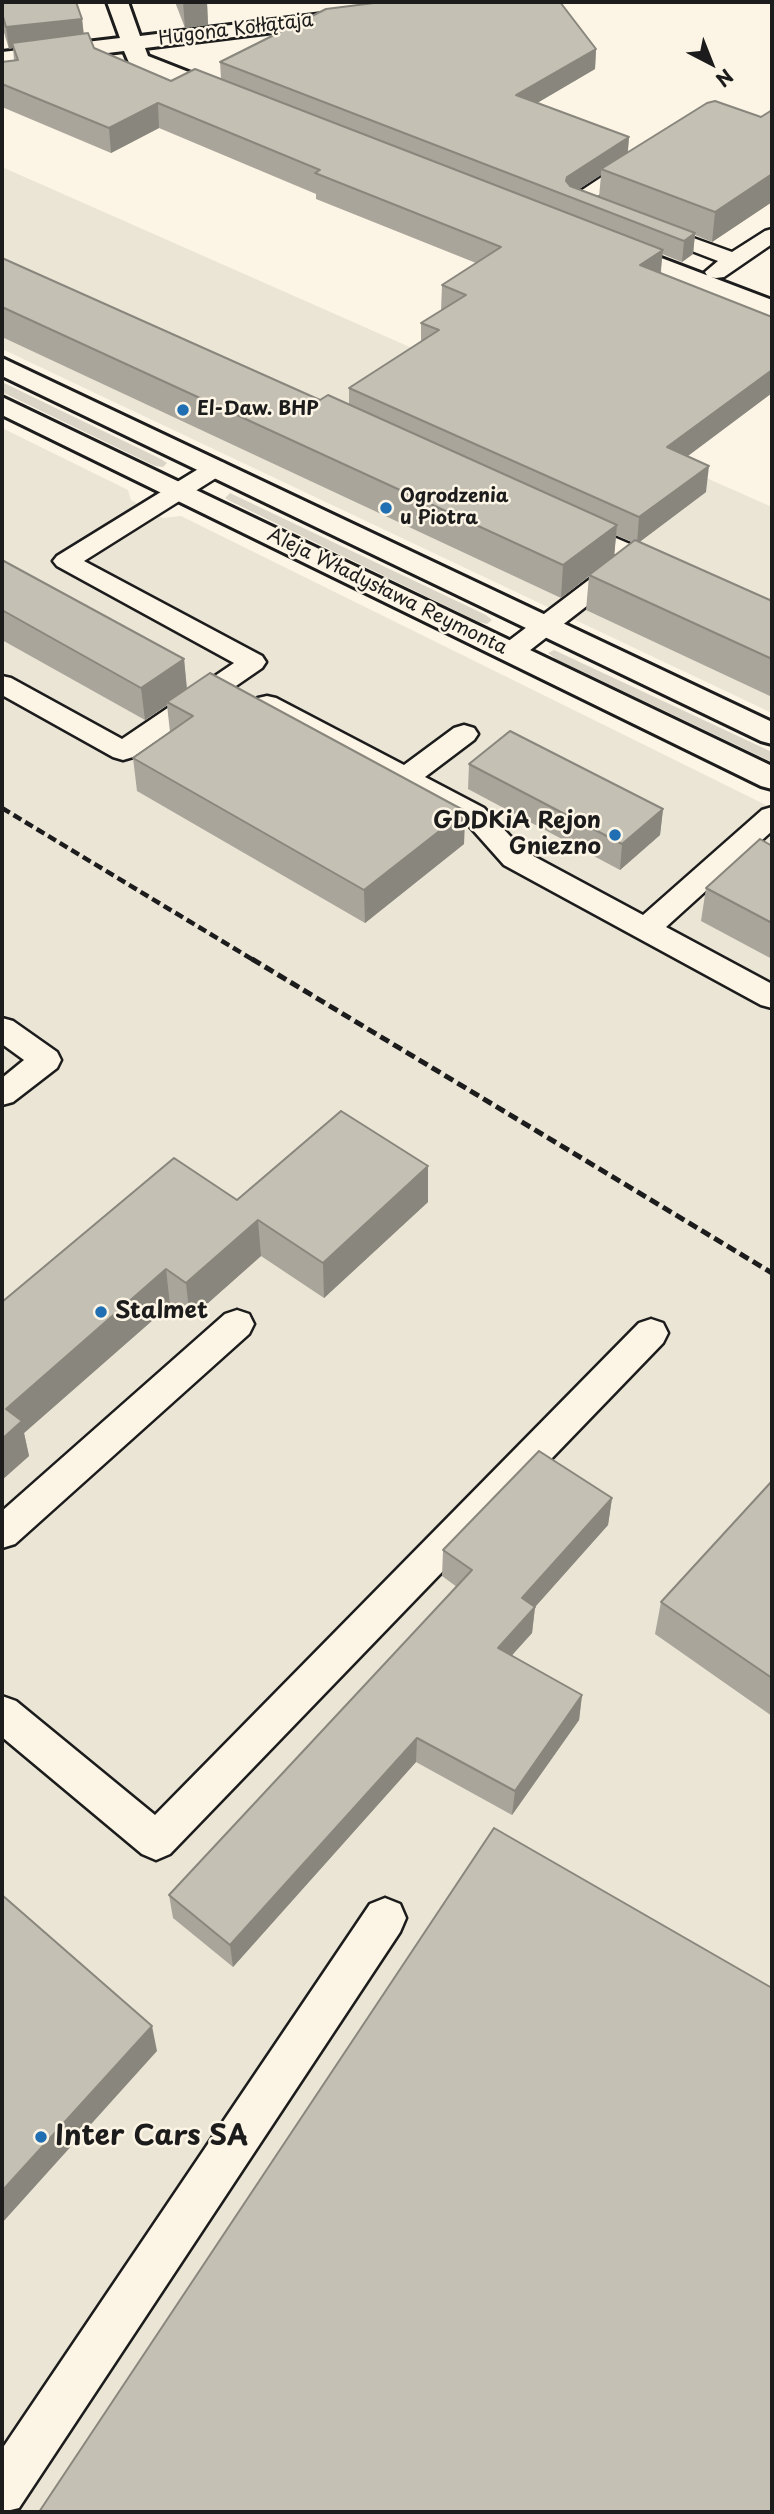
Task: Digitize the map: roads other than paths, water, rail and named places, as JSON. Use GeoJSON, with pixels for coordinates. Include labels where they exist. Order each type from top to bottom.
{"type":"FeatureCollection","features":[{"type":"Feature","properties":{"kind":"street"},"geometry":{"type":"LineString","coordinates":[[118,2],[138,60],[256,106]]}},
{"type":"Feature","properties":{"kind":"street","name":"Hugona Kołłątaja"},"geometry":{"type":"LineString","coordinates":[[2,60],[363,15]]}},
{"type":"Feature","properties":{"kind":"street"},"geometry":{"type":"LineString","coordinates":[[589,237],[772,309]]}},
{"type":"Feature","properties":{"kind":"street","name":"Aleja Władysława Reymonta"},"geometry":{"type":"LineString","coordinates":[[2,366],[772,734]]}},
{"type":"Feature","properties":{"kind":"street","name":"Aleja Władysława Reymonta"},"geometry":{"type":"LineString","coordinates":[[2,405],[772,779]]}},
{"type":"Feature","properties":{"kind":"lane"},"geometry":{"type":"LineString","coordinates":[[659,148],[577,200],[735,260]]}},
{"type":"Feature","properties":{"kind":"lane"},"geometry":{"type":"LineString","coordinates":[[702,281],[772,235]]}},
{"type":"Feature","properties":{"kind":"lane"},"geometry":{"type":"LineString","coordinates":[[2,684],[124,751],[253,662],[66,561],[216,468]]}},
{"type":"Feature","properties":{"kind":"lane"},"geometry":{"type":"LineString","coordinates":[[548,515],[686,578]]}},
{"type":"Feature","properties":{"kind":"lane"},"geometry":{"type":"LineString","coordinates":[[511,652],[637,555]]}},
{"type":"Feature","properties":{"kind":"lane"},"geometry":{"type":"LineString","coordinates":[[267,704],[474,814],[514,858],[772,996]]}},
{"type":"Feature","properties":{"kind":"lane"},"geometry":{"type":"LineString","coordinates":[[405,778],[464,734]]}},
{"type":"Feature","properties":{"kind":"lane"},"geometry":{"type":"LineString","coordinates":[[645,929],[772,816]]}},
{"type":"Feature","properties":{"kind":"lane"},"geometry":{"type":"LineString","coordinates":[[2,1029],[46,1060],[2,1094]]}},
{"type":"Feature","properties":{"kind":"lane"},"geometry":{"type":"LineString","coordinates":[[2,1533],[237,1324]]}},
{"type":"Feature","properties":{"kind":"lane"},"geometry":{"type":"LineString","coordinates":[[2,1713],[156,1841],[651,1333]]}},
{"type":"Feature","properties":{"kind":"lane"},"geometry":{"type":"LineString","coordinates":[[2,2491],[385,1918]]}},
{"type":"Feature","properties":{"kind":"railway"},"geometry":{"type":"LineString","coordinates":[[2,808],[255,961]]}},
{"type":"Feature","properties":{"kind":"railway"},"geometry":{"type":"LineString","coordinates":[[252,959],[772,1273]]}},
{"type":"Feature","properties":{"kind":"place","name":"El-Daw. BHP"},"geometry":{"type":"Point","coordinates":[183,410]}},
{"type":"Feature","properties":{"kind":"place","name":"Ogrodzenia u Piotra"},"geometry":{"type":"Point","coordinates":[386,508]}},
{"type":"Feature","properties":{"kind":"place","name":"GDDKiA Rejon Gniezno"},"geometry":{"type":"Point","coordinates":[615,835]}},
{"type":"Feature","properties":{"kind":"place","name":"Stalmet"},"geometry":{"type":"Point","coordinates":[101,1312]}},
{"type":"Feature","properties":{"kind":"place","name":"Inter Cars SA"},"geometry":{"type":"Point","coordinates":[41,2137]}}]}
